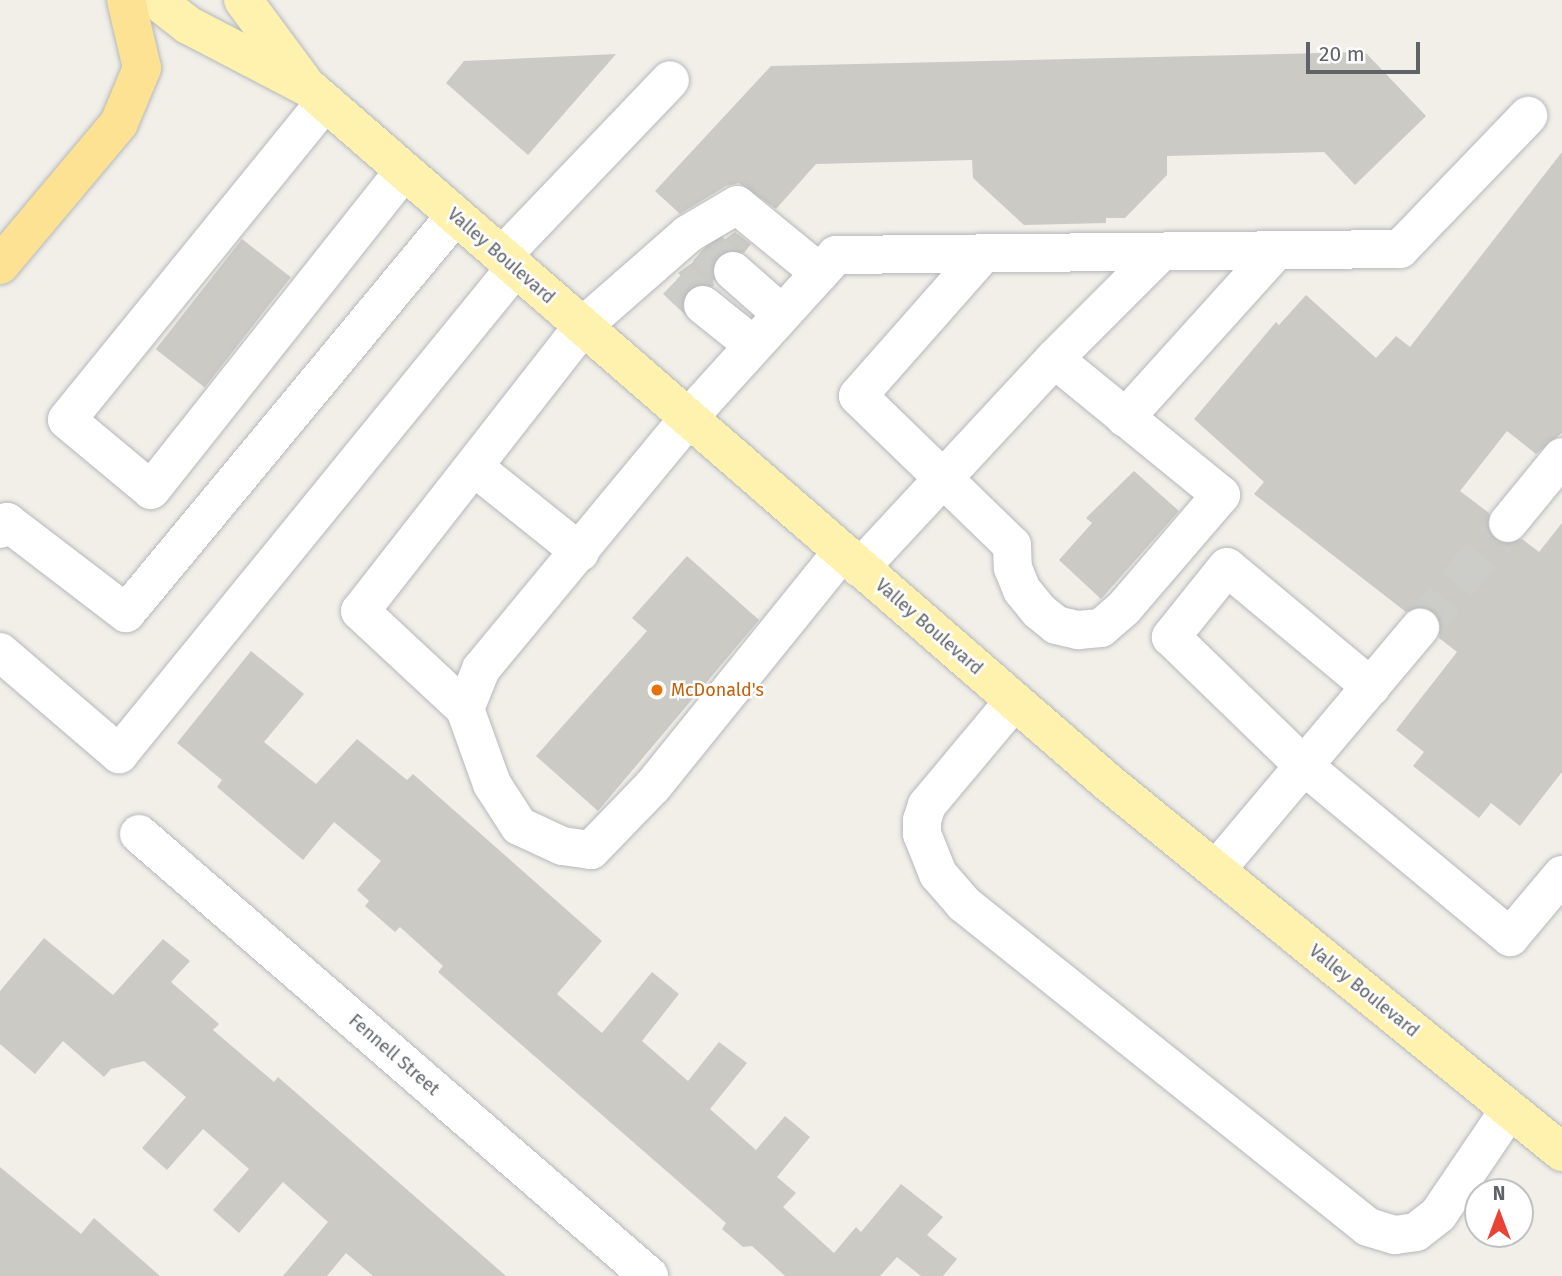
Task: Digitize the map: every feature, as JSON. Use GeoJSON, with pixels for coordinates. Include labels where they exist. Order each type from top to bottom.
{"type":"FeatureCollection","features":[{"type":"Feature","properties":{"kind":"highway"},"geometry":{"type":"LineString","coordinates":[[0,265],[119,123],[142,68],[126,0]]}},
{"type":"Feature","properties":{"kind":"main road","name":"Valley Boulevard"},"geometry":{"type":"LineString","coordinates":[[156,0],[188,25],[317,95]]}},
{"type":"Feature","properties":{"kind":"main road","name":"Valley Boulevard"},"geometry":{"type":"LineString","coordinates":[[243,0],[317,95],[455,216],[690,416],[1014,701],[1216,870],[1562,1152]]}},
{"type":"Feature","properties":{"kind":"street"},"geometry":{"type":"LineString","coordinates":[[0,652],[119,754],[509,262],[670,80]]}},
{"type":"Feature","properties":{"kind":"street"},"geometry":{"type":"LineString","coordinates":[[317,95],[67,420],[151,490],[404,171]]}},
{"type":"Feature","properties":{"kind":"street"},"geometry":{"type":"LineString","coordinates":[[465,709],[481,669],[690,416],[836,255],[1274,253],[1401,249],[1528,116]]}},
{"type":"Feature","properties":{"kind":"street"},"geometry":{"type":"LineString","coordinates":[[820,273],[737,205],[709,251],[665,271],[583,326],[360,611],[465,709],[492,783],[519,826],[562,846],[591,850],[653,786],[851,560],[943,478],[1054,359],[1159,254]]}},
{"type":"Feature","properties":{"kind":"street"},"geometry":{"type":"LineString","coordinates":[[0,529],[7,522],[126,613],[455,216]]}},
{"type":"Feature","properties":{"kind":"street"},"geometry":{"type":"LineString","coordinates":[[709,251],[782,314]]}},
{"type":"Feature","properties":{"kind":"street"},"geometry":{"type":"LineString","coordinates":[[1125,418],[1274,253]]}},
{"type":"Feature","properties":{"kind":"street"},"geometry":{"type":"LineString","coordinates":[[983,254],[858,396],[1012,545],[1013,568],[1022,590],[1038,611],[1056,625],[1078,630],[1101,628],[1124,608],[1221,495],[1054,359]]}},
{"type":"Feature","properties":{"kind":"street"},"geometry":{"type":"LineString","coordinates":[[704,305],[754,345]]}},
{"type":"Feature","properties":{"kind":"street"},"geometry":{"type":"LineString","coordinates":[[474,467],[580,552]]}},
{"type":"Feature","properties":{"kind":"street"},"geometry":{"type":"LineString","coordinates":[[1508,523],[1555,480]]}},
{"type":"Feature","properties":{"kind":"street"},"geometry":{"type":"LineString","coordinates":[[1371,687],[1227,567],[1171,637],[1304,766],[1510,937],[1562,875]]}},
{"type":"Feature","properties":{"kind":"street"},"geometry":{"type":"LineString","coordinates":[[1216,870],[1420,628]]}},
{"type":"Feature","properties":{"kind":"street"},"geometry":{"type":"LineString","coordinates":[[1014,701],[927,805],[922,820],[922,834],[938,874],[964,904],[1368,1227],[1395,1235],[1416,1232],[1438,1215],[1510,1110]]}},
{"type":"Feature","properties":{"kind":"street","name":"Fennell Street"},"geometry":{"type":"LineString","coordinates":[[139,834],[649,1276]]}},
{"type":"Feature","properties":{"kind":"building"},"geometry":{"type":"Polygon","coordinates":[[[1365,52],[1426,116],[1355,185],[1324,152],[1167,156],[1167,175],[1125,218],[1106,218],[1106,223],[1024,225],[973,178],[972,160],[816,164],[776,209],[739,183],[726,186],[680,214],[655,191],[771,66],[1365,52]]]}},
{"type":"Feature","properties":{"kind":"building"},"geometry":{"type":"Polygon","coordinates":[[[616,54],[528,155],[446,83],[464,61],[616,54]]]}},
{"type":"Feature","properties":{"kind":"building"},"geometry":{"type":"Polygon","coordinates":[[[1562,152],[1562,433],[1536,454],[1507,431],[1460,491],[1489,513],[1488,531],[1504,544],[1522,539],[1539,552],[1562,523],[1562,772],[1520,826],[1491,803],[1479,818],[1413,766],[1424,752],[1396,730],[1457,652],[1439,638],[1441,621],[1435,612],[1423,606],[1406,612],[1254,494],[1264,482],[1194,419],[1276,322],[1279,325],[1306,295],[1376,358],[1396,336],[1410,347],[1562,152]]]}},
{"type":"Feature","properties":{"kind":"building"},"geometry":{"type":"Polygon","coordinates":[[[735,232],[751,244],[744,253],[727,250],[717,256],[711,267],[714,286],[693,286],[678,273],[735,232]]]}},
{"type":"Feature","properties":{"kind":"building"},"geometry":{"type":"Polygon","coordinates":[[[242,239],[291,277],[205,387],[156,349],[242,239]]]}},
{"type":"Feature","properties":{"kind":"building"},"geometry":{"type":"Polygon","coordinates":[[[1134,471],[1179,511],[1101,599],[1059,560],[1092,523],[1086,518],[1134,471]]]}},
{"type":"Feature","properties":{"kind":"building"},"geometry":{"type":"Polygon","coordinates":[[[687,556],[759,620],[598,811],[536,756],[647,631],[632,618],[687,556]]]}},
{"type":"Feature","properties":{"kind":"building"},"geometry":{"type":"Polygon","coordinates":[[[251,651],[304,694],[264,742],[316,784],[357,739],[407,780],[413,774],[602,941],[557,994],[602,1033],[652,972],[679,994],[642,1041],[688,1081],[719,1042],[747,1063],[710,1109],[756,1150],[785,1116],[810,1137],[777,1177],[796,1193],[783,1207],[834,1253],[856,1227],[861,1232],[901,1184],[943,1217],[927,1235],[957,1259],[943,1276],[921,1276],[897,1257],[880,1276],[785,1276],[752,1246],[743,1247],[722,1229],[726,1223],[438,972],[443,966],[400,927],[395,932],[365,906],[369,901],[357,890],[381,861],[334,822],[303,860],[217,787],[222,780],[177,743],[251,651]]]}},
{"type":"Feature","properties":{"kind":"building"},"geometry":{"type":"Polygon","coordinates":[[[44,938],[113,995],[163,939],[190,961],[171,982],[219,1024],[213,1030],[274,1082],[278,1077],[506,1276],[373,1276],[346,1253],[327,1276],[283,1276],[328,1222],[283,1182],[239,1233],[213,1210],[249,1169],[203,1129],[167,1170],[142,1148],[186,1097],[144,1061],[111,1069],[104,1077],[63,1041],[35,1074],[0,1044],[0,991],[44,938]]]}},
{"type":"Feature","properties":{"kind":"building"},"geometry":{"type":"Polygon","coordinates":[[[0,1167],[81,1234],[94,1218],[160,1276],[0,1276],[0,1167]]]}},
{"type":"Feature","properties":{"kind":"tunnel"},"geometry":{"type":"LineString","coordinates":[[705,247],[733,271]]}},
{"type":"Feature","properties":{"kind":"tunnel"},"geometry":{"type":"LineString","coordinates":[[676,280],[703,305]]}},
{"type":"Feature","properties":{"kind":"tunnel"},"geometry":{"type":"LineString","coordinates":[[1420,628],[1508,523]]}},
{"type":"Feature","properties":{"kind":"place","name":"McDonald's"},"geometry":{"type":"Point","coordinates":[657,690]}}]}
